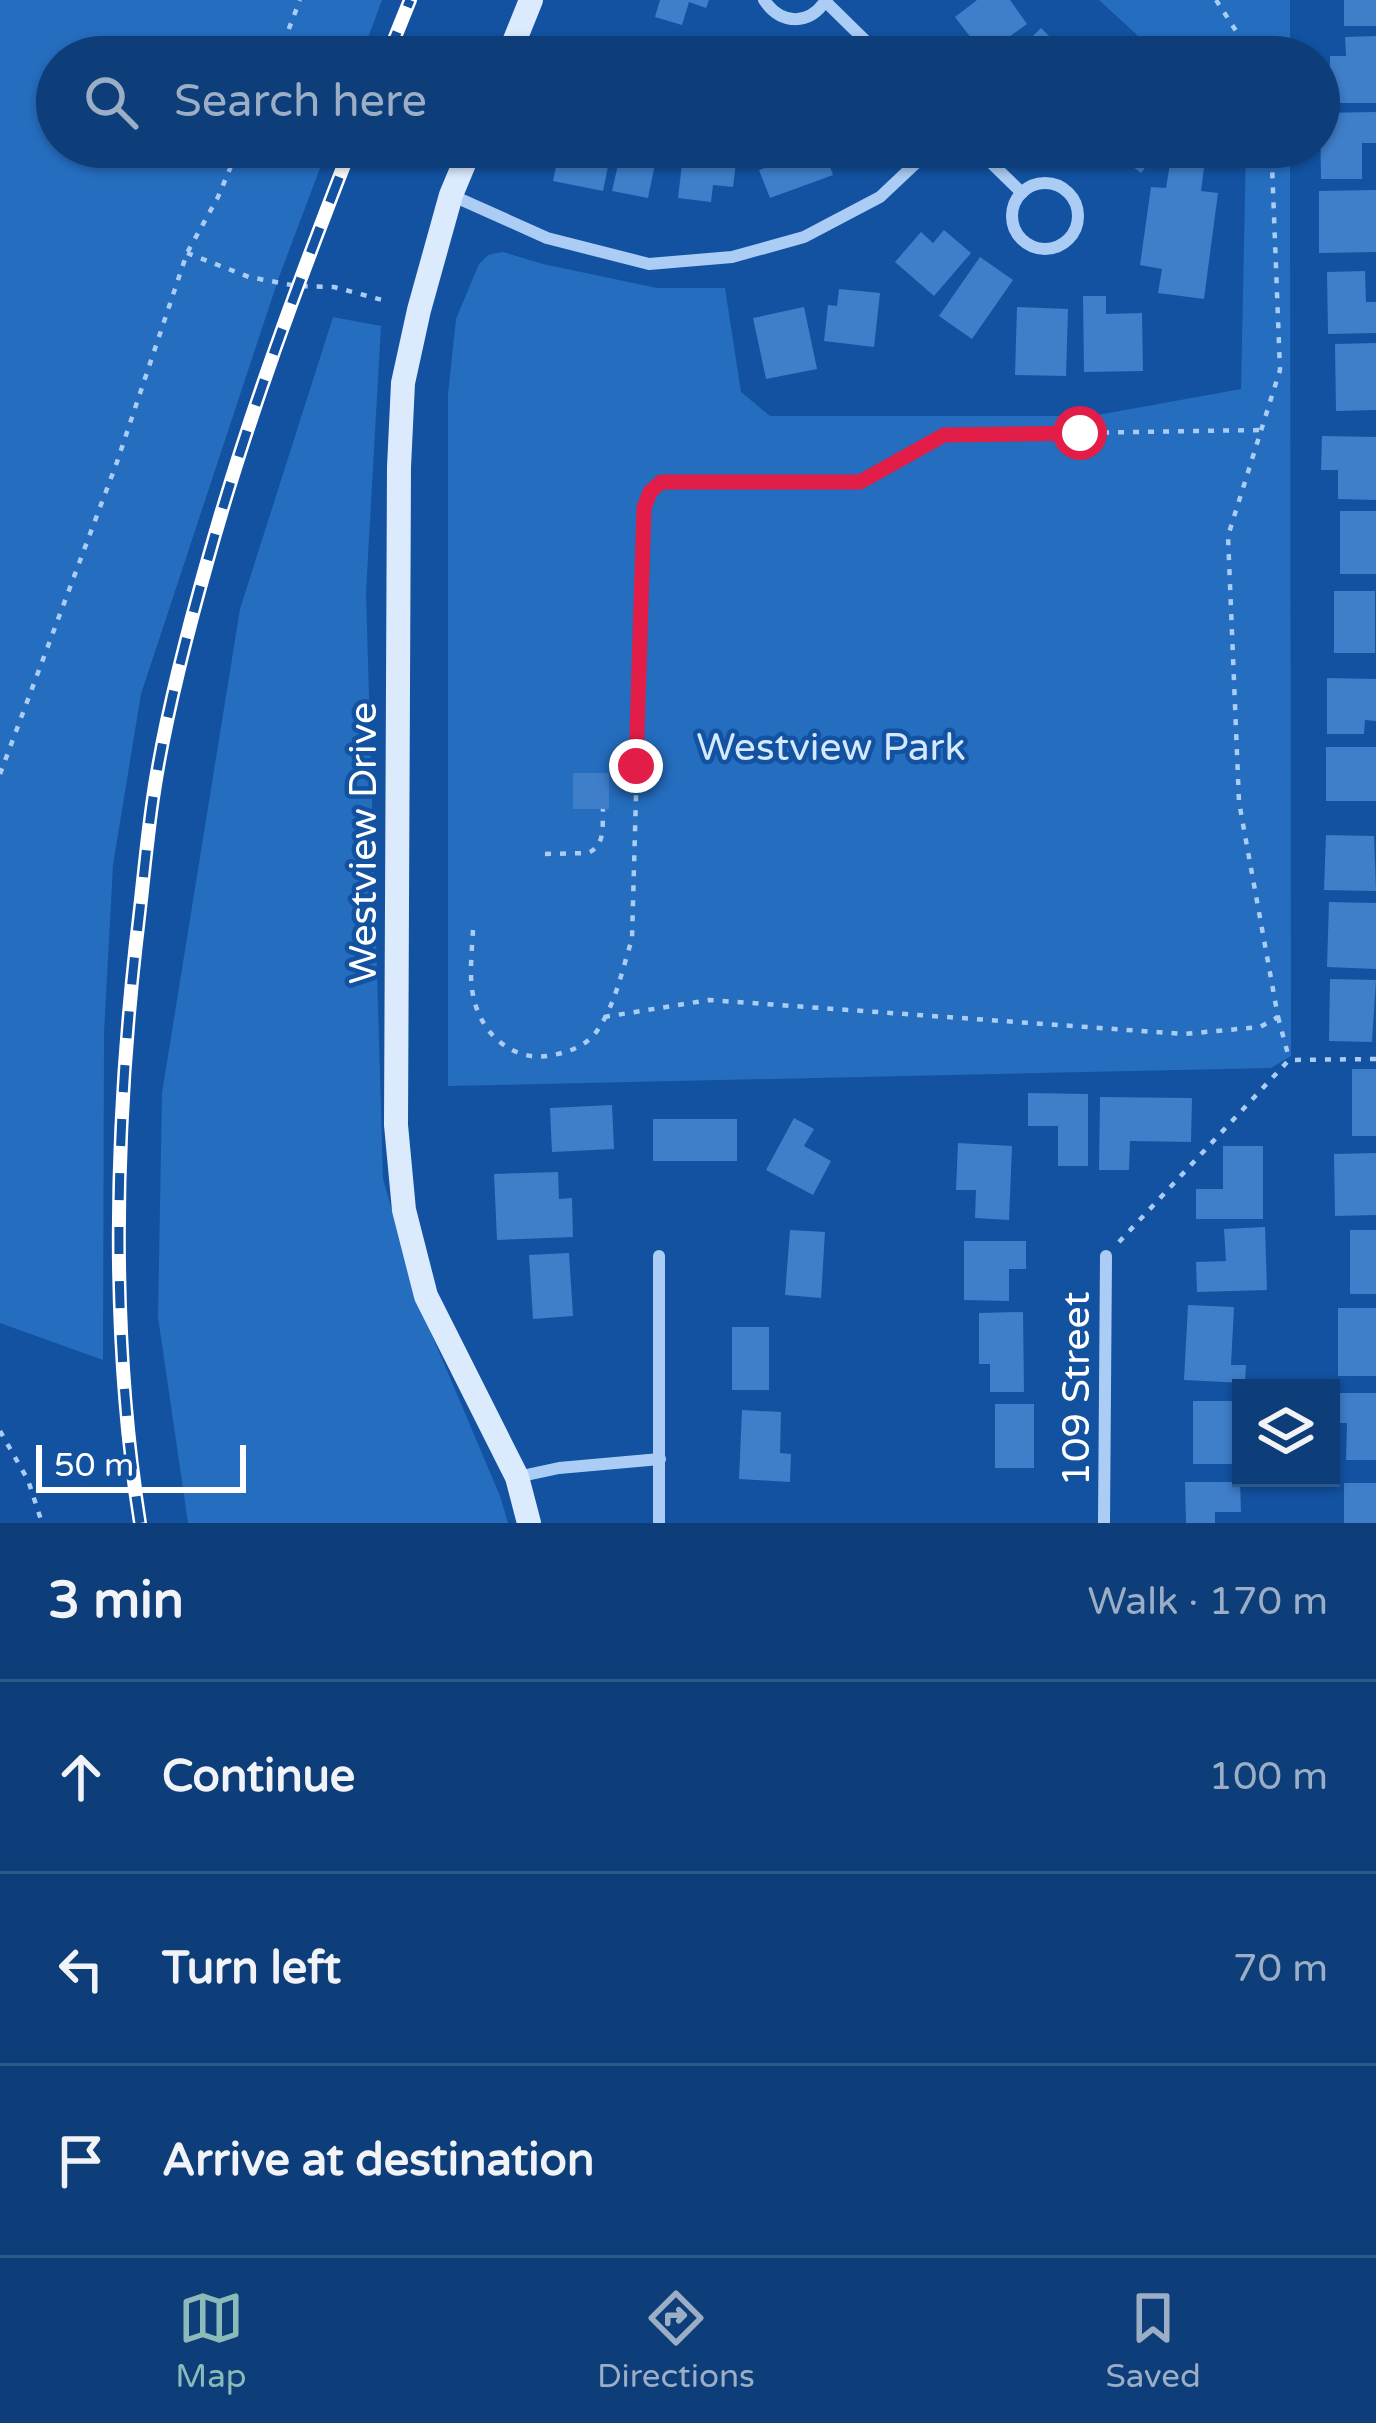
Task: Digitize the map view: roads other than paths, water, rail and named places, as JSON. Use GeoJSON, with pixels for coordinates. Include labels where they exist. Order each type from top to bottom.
{"type":"FeatureCollection","features":[{"type":"Feature","properties":{"kind":"street"},"geometry":{"type":"LineString","coordinates":[[516,36],[531,0]]}},
{"type":"Feature","properties":{"kind":"street"},"geometry":{"type":"LineString","coordinates":[[764,0],[776,14],[798,20],[819,11],[826,1],[861,36]]}},
{"type":"Feature","properties":{"kind":"street","name":"Westview Drive"},"geometry":{"type":"LineString","coordinates":[[463,168],[419,310],[403,383],[397,1125],[404,1210],[426,1296],[517,1477],[529,1523]]}},
{"type":"Feature","properties":{"kind":"street"},"geometry":{"type":"LineString","coordinates":[[452,195],[547,238],[649,264],[732,257],[804,237],[880,197],[911,168]]}},
{"type":"Feature","properties":{"kind":"street"},"geometry":{"type":"LineString","coordinates":[[996,168],[1022,193]]}},
{"type":"Feature","properties":{"kind":"street"},"geometry":{"type":"LineString","coordinates":[[1048,183],[1068,193],[1078,213],[1072,235],[1064,243],[1043,249],[1022,240],[1012,212],[1022,193],[1048,183]]}},
{"type":"Feature","properties":{"kind":"street"},"geometry":{"type":"LineString","coordinates":[[658,1523],[659,1256]]}},
{"type":"Feature","properties":{"kind":"street","name":"109 Street"},"geometry":{"type":"LineString","coordinates":[[1104,1523],[1106,1256]]}},
{"type":"Feature","properties":{"kind":"street"},"geometry":{"type":"LineString","coordinates":[[517,1477],[559,1468],[660,1459]]}},
{"type":"Feature","properties":{"kind":"railway"},"geometry":{"type":"LineString","coordinates":[[395,36],[410,0]]}},
{"type":"Feature","properties":{"kind":"railway"},"geometry":{"type":"LineString","coordinates":[[140,1523],[124,1379],[120,1160],[129,1014],[153,798],[177,678],[223,507],[274,352],[343,168]]}},
{"type":"Feature","properties":{"kind":"park label","name":"Westview Park"},"geometry":{"type":"Point","coordinates":[831,746]}}]}
